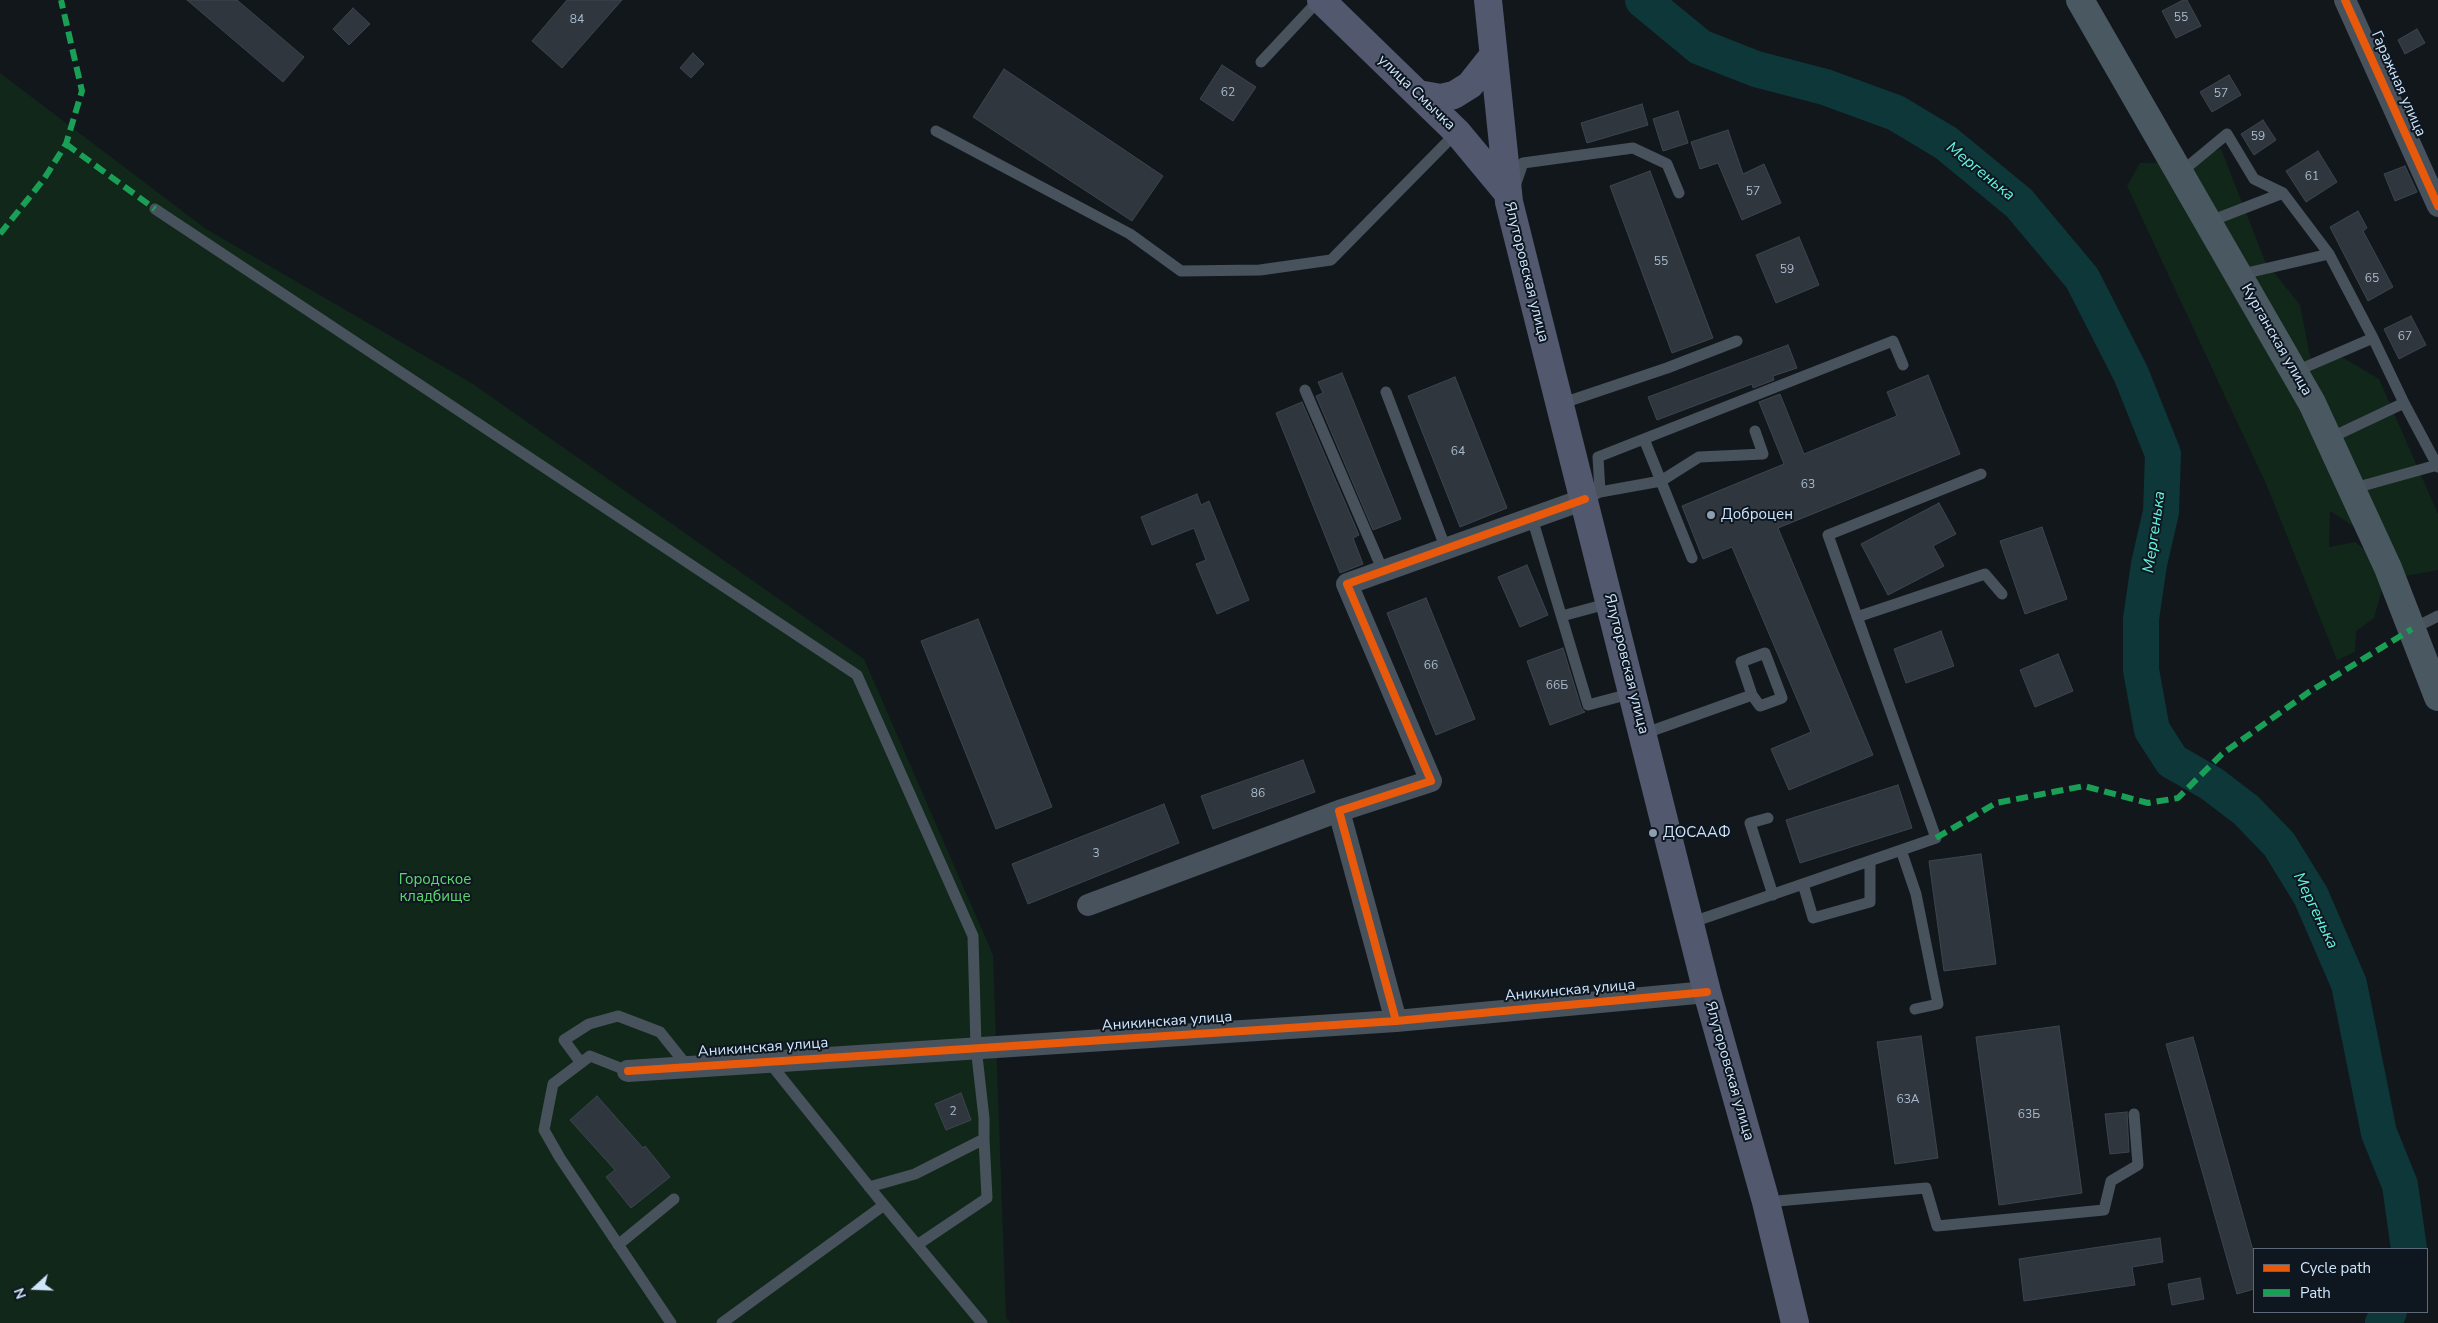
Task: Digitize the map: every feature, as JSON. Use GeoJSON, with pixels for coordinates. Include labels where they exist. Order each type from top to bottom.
{"type":"FeatureCollection","features":[{"type":"Feature","properties":{"kind":"main road","name":"улица Смычка"},"geometry":{"type":"LineString","coordinates":[[1320,0],[1457,132],[1508,196]]}},
{"type":"Feature","properties":{"kind":"main road","name":"Ялуторовская улица"},"geometry":{"type":"LineString","coordinates":[[1488,0],[1508,196],[1560,404],[1592,495],[1610,603],[1707,992],[1766,1202],[1795,1323]]}},
{"type":"Feature","properties":{"kind":"main road","name":"Курганская улица"},"geometry":{"type":"LineString","coordinates":[[2080,0],[2294,372],[2328,439],[2388,568],[2438,698]]}},
{"type":"Feature","properties":{"kind":"main road"},"geometry":{"type":"LineString","coordinates":[[1418,94],[1441,98],[1454,95],[1470,85],[1494,56]]}},
{"type":"Feature","properties":{"kind":"street","name":"Гаражная улица"},"geometry":{"type":"LineString","coordinates":[[2345,0],[2438,206]]}},
{"type":"Feature","properties":{"kind":"street"},"geometry":{"type":"LineString","coordinates":[[1088,906],[1339,811],[1431,781],[1347,584],[1592,495]]}},
{"type":"Feature","properties":{"kind":"street"},"geometry":{"type":"LineString","coordinates":[[1339,811],[1396,1020]]}},
{"type":"Feature","properties":{"kind":"street","name":"Аникинская улица"},"geometry":{"type":"LineString","coordinates":[[628,1071],[1396,1020],[1707,992]]}},
{"type":"Feature","properties":{"kind":"lane"},"geometry":{"type":"LineString","coordinates":[[1262,62],[1320,0]]}},
{"type":"Feature","properties":{"kind":"lane"},"geometry":{"type":"LineString","coordinates":[[936,131],[1130,234],[1181,271],[1260,270],[1331,260],[1457,132]]}},
{"type":"Feature","properties":{"kind":"lane"},"geometry":{"type":"LineString","coordinates":[[2180,173],[2227,134],[2254,179],[2283,193],[2329,254],[2438,466],[2351,489]]}},
{"type":"Feature","properties":{"kind":"lane"},"geometry":{"type":"LineString","coordinates":[[1508,196],[1523,163],[1633,148],[1667,164],[1679,193]]}},
{"type":"Feature","properties":{"kind":"lane"},"geometry":{"type":"LineString","coordinates":[[2208,222],[2283,193]]}},
{"type":"Feature","properties":{"kind":"lane"},"geometry":{"type":"LineString","coordinates":[[155,209],[857,675],[973,936],[976,1047],[984,1118],[987,1198],[917,1245]]}},
{"type":"Feature","properties":{"kind":"lane"},"geometry":{"type":"LineString","coordinates":[[2238,275],[2329,254]]}},
{"type":"Feature","properties":{"kind":"lane"},"geometry":{"type":"LineString","coordinates":[[2294,372],[2373,338]]}},
{"type":"Feature","properties":{"kind":"lane"},"geometry":{"type":"LineString","coordinates":[[1560,404],[1667,368],[1737,341]]}},
{"type":"Feature","properties":{"kind":"lane"},"geometry":{"type":"LineString","coordinates":[[1755,431],[1763,454],[1699,457],[1661,481],[1592,495],[1598,457],[1893,341],[1903,365]]}},
{"type":"Feature","properties":{"kind":"lane"},"geometry":{"type":"LineString","coordinates":[[1305,390],[1383,571]]}},
{"type":"Feature","properties":{"kind":"lane"},"geometry":{"type":"LineString","coordinates":[[1386,392],[1446,549]]}},
{"type":"Feature","properties":{"kind":"lane"},"geometry":{"type":"LineString","coordinates":[[2328,439],[2404,403]]}},
{"type":"Feature","properties":{"kind":"lane"},"geometry":{"type":"LineString","coordinates":[[1644,439],[1692,558]]}},
{"type":"Feature","properties":{"kind":"lane"},"geometry":{"type":"LineString","coordinates":[[1690,924],[1936,838],[1828,535],[1981,474]]}},
{"type":"Feature","properties":{"kind":"lane"},"geometry":{"type":"LineString","coordinates":[[1532,518],[1588,704],[1633,692]]}},
{"type":"Feature","properties":{"kind":"lane"},"geometry":{"type":"LineString","coordinates":[[1857,617],[1985,574],[2002,594]]}},
{"type":"Feature","properties":{"kind":"lane"},"geometry":{"type":"LineString","coordinates":[[1562,616],[1610,603]]}},
{"type":"Feature","properties":{"kind":"lane"},"geometry":{"type":"LineString","coordinates":[[2412,629],[2438,616]]}},
{"type":"Feature","properties":{"kind":"lane"},"geometry":{"type":"LineString","coordinates":[[1765,653],[1782,698],[1760,706],[1752,695],[1741,662],[1765,653]]}},
{"type":"Feature","properties":{"kind":"lane"},"geometry":{"type":"LineString","coordinates":[[1643,734],[1752,695]]}},
{"type":"Feature","properties":{"kind":"lane"},"geometry":{"type":"LineString","coordinates":[[1768,818],[1750,823],[1773,895]]}},
{"type":"Feature","properties":{"kind":"lane"},"geometry":{"type":"LineString","coordinates":[[1901,850],[1916,894],[1938,1004],[1915,1009]]}},
{"type":"Feature","properties":{"kind":"lane"},"geometry":{"type":"LineString","coordinates":[[1803,884],[1813,918],[1870,902],[1870,861]]}},
{"type":"Feature","properties":{"kind":"lane"},"geometry":{"type":"LineString","coordinates":[[581,1063],[564,1040],[589,1024],[618,1016],[660,1032],[688,1067]]}},
{"type":"Feature","properties":{"kind":"lane"},"geometry":{"type":"LineString","coordinates":[[628,1071],[590,1056],[553,1084],[544,1130],[560,1158],[671,1323]]}},
{"type":"Feature","properties":{"kind":"lane"},"geometry":{"type":"LineString","coordinates":[[769,1062],[868,1187],[982,1323]]}},
{"type":"Feature","properties":{"kind":"lane"},"geometry":{"type":"LineString","coordinates":[[1766,1202],[1926,1188],[1937,1226],[2104,1210],[2111,1181],[2138,1165],[2134,1114]]}},
{"type":"Feature","properties":{"kind":"lane"},"geometry":{"type":"LineString","coordinates":[[868,1187],[915,1174],[984,1139]]}},
{"type":"Feature","properties":{"kind":"lane"},"geometry":{"type":"LineString","coordinates":[[618,1245],[674,1199]]}},
{"type":"Feature","properties":{"kind":"lane"},"geometry":{"type":"LineString","coordinates":[[722,1323],[884,1205]]}},
{"type":"Feature","properties":{"kind":"green space","name":"Городское кладбище"},"geometry":{"type":"Polygon","coordinates":[[[0,73],[206,229],[473,384],[864,659],[993,955],[1006,1318],[1011,1323],[0,1323],[0,73]]]}},
{"type":"Feature","properties":{"kind":"green space"},"geometry":{"type":"Polygon","coordinates":[[[2221,149],[2265,261],[2300,305],[2311,361],[2340,356],[2379,379],[2438,514],[2438,570],[2399,577],[2389,549],[2330,511],[2329,547],[2355,542],[2388,568],[2374,618],[2356,631],[2355,652],[2337,660],[2267,486],[2127,186],[2140,163],[2182,162],[2221,149]]]}},
{"type":"Feature","properties":{"kind":"building"},"geometry":{"type":"Polygon","coordinates":[[[187,0],[237,0],[304,57],[283,82],[187,0]]]}},
{"type":"Feature","properties":{"kind":"building"},"geometry":{"type":"Polygon","coordinates":[[[567,0],[622,0],[562,68],[532,41],[567,0]]]}},
{"type":"Feature","properties":{"kind":"building"},"geometry":{"type":"Polygon","coordinates":[[[2183,0],[2187,0],[2201,26],[2176,38],[2162,11],[2183,0]]]}},
{"type":"Feature","properties":{"kind":"building"},"geometry":{"type":"Polygon","coordinates":[[[353,8],[370,24],[349,45],[333,29],[353,8]]]}},
{"type":"Feature","properties":{"kind":"building"},"geometry":{"type":"Polygon","coordinates":[[[2417,29],[2425,43],[2405,54],[2398,40],[2417,29]]]}},
{"type":"Feature","properties":{"kind":"building"},"geometry":{"type":"Polygon","coordinates":[[[693,53],[704,64],[691,78],[680,68],[693,53]]]}},
{"type":"Feature","properties":{"kind":"building"},"geometry":{"type":"Polygon","coordinates":[[[1222,65],[1256,87],[1233,121],[1200,99],[1222,65]]]}},
{"type":"Feature","properties":{"kind":"building"},"geometry":{"type":"Polygon","coordinates":[[[1004,69],[1163,176],[1132,221],[973,117],[1004,69]]]}},
{"type":"Feature","properties":{"kind":"building"},"geometry":{"type":"Polygon","coordinates":[[[2229,75],[2241,95],[2212,112],[2200,92],[2229,75]]]}},
{"type":"Feature","properties":{"kind":"building"},"geometry":{"type":"Polygon","coordinates":[[[1642,104],[1648,125],[1587,143],[1581,123],[1642,104]]]}},
{"type":"Feature","properties":{"kind":"building"},"geometry":{"type":"Polygon","coordinates":[[[1678,111],[1688,143],[1663,151],[1653,119],[1678,111]]]}},
{"type":"Feature","properties":{"kind":"building"},"geometry":{"type":"Polygon","coordinates":[[[2263,120],[2276,140],[2254,155],[2241,134],[2263,120]]]}},
{"type":"Feature","properties":{"kind":"building"},"geometry":{"type":"Polygon","coordinates":[[[1728,130],[1743,174],[1764,164],[1781,203],[1742,220],[1718,163],[1700,169],[1691,142],[1728,130]]]}},
{"type":"Feature","properties":{"kind":"building"},"geometry":{"type":"Polygon","coordinates":[[[2318,151],[2337,182],[2306,202],[2286,171],[2318,151]]]}},
{"type":"Feature","properties":{"kind":"building"},"geometry":{"type":"Polygon","coordinates":[[[2405,166],[2417,192],[2395,201],[2384,174],[2405,166]]]}},
{"type":"Feature","properties":{"kind":"building"},"geometry":{"type":"Polygon","coordinates":[[[1650,171],[1713,338],[1672,353],[1610,186],[1650,171]]]}},
{"type":"Feature","properties":{"kind":"building"},"geometry":{"type":"Polygon","coordinates":[[[2358,211],[2367,228],[2363,231],[2393,287],[2368,301],[2330,227],[2358,211]]]}},
{"type":"Feature","properties":{"kind":"building"},"geometry":{"type":"Polygon","coordinates":[[[1799,237],[1819,285],[1776,303],[1756,255],[1799,237]]]}},
{"type":"Feature","properties":{"kind":"building"},"geometry":{"type":"Polygon","coordinates":[[[2411,316],[2426,345],[2399,359],[2384,329],[2411,316]]]}},
{"type":"Feature","properties":{"kind":"building"},"geometry":{"type":"Polygon","coordinates":[[[1788,345],[1797,368],[1773,376],[1774,380],[1753,388],[1752,384],[1657,420],[1648,397],[1788,345]]]}},
{"type":"Feature","properties":{"kind":"building"},"geometry":{"type":"Polygon","coordinates":[[[1342,373],[1401,519],[1373,530],[1316,396],[1323,393],[1318,382],[1342,373]]]}},
{"type":"Feature","properties":{"kind":"building"},"geometry":{"type":"Polygon","coordinates":[[[1928,375],[1960,454],[1778,528],[1873,755],[1789,790],[1771,749],[1811,732],[1732,547],[1703,559],[1682,506],[1784,464],[1759,402],[1780,394],[1804,454],[1897,416],[1887,392],[1928,375]]]}},
{"type":"Feature","properties":{"kind":"building"},"geometry":{"type":"Polygon","coordinates":[[[1455,377],[1507,508],[1460,527],[1408,396],[1455,377]]]}},
{"type":"Feature","properties":{"kind":"building"},"geometry":{"type":"Polygon","coordinates":[[[1302,402],[1359,535],[1353,538],[1363,564],[1340,573],[1276,413],[1302,402]]]}},
{"type":"Feature","properties":{"kind":"building"},"geometry":{"type":"Polygon","coordinates":[[[1197,494],[1201,505],[1209,501],[1249,600],[1217,614],[1196,564],[1206,560],[1194,528],[1152,545],[1141,517],[1197,494]]]}},
{"type":"Feature","properties":{"kind":"building"},"geometry":{"type":"Polygon","coordinates":[[[1939,503],[1956,534],[1933,546],[1944,566],[1888,595],[1861,544],[1939,503]]]}},
{"type":"Feature","properties":{"kind":"building"},"geometry":{"type":"Polygon","coordinates":[[[2042,527],[2067,599],[2025,614],[2000,541],[2042,527]]]}},
{"type":"Feature","properties":{"kind":"building"},"geometry":{"type":"Polygon","coordinates":[[[1527,565],[1548,615],[1520,627],[1498,577],[1527,565]]]}},
{"type":"Feature","properties":{"kind":"building"},"geometry":{"type":"Polygon","coordinates":[[[1426,598],[1475,719],[1436,735],[1387,613],[1426,598]]]}},
{"type":"Feature","properties":{"kind":"building"},"geometry":{"type":"Polygon","coordinates":[[[978,619],[1052,807],[996,829],[921,641],[978,619]]]}},
{"type":"Feature","properties":{"kind":"building"},"geometry":{"type":"Polygon","coordinates":[[[1941,631],[1954,666],[1906,683],[1894,649],[1941,631]]]}},
{"type":"Feature","properties":{"kind":"building"},"geometry":{"type":"Polygon","coordinates":[[[1563,648],[1581,707],[1585,712],[1550,725],[1527,661],[1563,648]]]}},
{"type":"Feature","properties":{"kind":"building"},"geometry":{"type":"Polygon","coordinates":[[[2058,654],[2073,691],[2035,707],[2020,670],[2058,654]]]}},
{"type":"Feature","properties":{"kind":"building"},"geometry":{"type":"Polygon","coordinates":[[[1303,760],[1315,792],[1213,829],[1201,796],[1303,760]]]}},
{"type":"Feature","properties":{"kind":"building"},"geometry":{"type":"Polygon","coordinates":[[[1898,785],[1912,828],[1800,863],[1786,820],[1898,785]]]}},
{"type":"Feature","properties":{"kind":"building"},"geometry":{"type":"Polygon","coordinates":[[[1164,804],[1179,843],[1028,904],[1012,864],[1164,804]]]}},
{"type":"Feature","properties":{"kind":"building"},"geometry":{"type":"Polygon","coordinates":[[[1981,854],[1996,964],[1944,971],[1929,861],[1981,854]]]}},
{"type":"Feature","properties":{"kind":"building"},"geometry":{"type":"Polygon","coordinates":[[[2059,1026],[2082,1193],[1999,1205],[1976,1037],[2059,1026]]]}},
{"type":"Feature","properties":{"kind":"building"},"geometry":{"type":"Polygon","coordinates":[[[1921,1036],[1938,1158],[1895,1164],[1877,1042],[1921,1036]]]}},
{"type":"Feature","properties":{"kind":"building"},"geometry":{"type":"Polygon","coordinates":[[[2193,1037],[2253,1250],[2253,1289],[2237,1294],[2166,1044],[2193,1037]]]}},
{"type":"Feature","properties":{"kind":"building"},"geometry":{"type":"Polygon","coordinates":[[[961,1093],[971,1120],[946,1130],[935,1104],[961,1093]]]}},
{"type":"Feature","properties":{"kind":"building"},"geometry":{"type":"Polygon","coordinates":[[[597,1096],[643,1148],[645,1146],[670,1177],[631,1208],[606,1177],[615,1170],[570,1120],[597,1096]]]}},
{"type":"Feature","properties":{"kind":"building"},"geometry":{"type":"Polygon","coordinates":[[[2127,1112],[2129,1152],[2110,1154],[2105,1114],[2127,1112]]]}},
{"type":"Feature","properties":{"kind":"building"},"geometry":{"type":"Polygon","coordinates":[[[2160,1238],[2163,1262],[2132,1267],[2135,1285],[2024,1301],[2019,1259],[2160,1238]]]}},
{"type":"Feature","properties":{"kind":"building"},"geometry":{"type":"Polygon","coordinates":[[[2200,1278],[2204,1299],[2172,1305],[2168,1284],[2200,1278]]]}},
{"type":"Feature","properties":{"kind":"waterway","name":"Мергенька"},"geometry":{"type":"LineString","coordinates":[[1643,0],[1700,47],[1756,69],[1825,87],[1896,113],[1946,143],[2019,203],[2082,278],[2131,374],[2163,454],[2161,512],[2149,564],[2141,619],[2141,670],[2152,730],[2172,761],[2212,784],[2246,810],[2279,844],[2311,896],[2349,984],[2379,1133],[2400,1185],[2409,1248]]}},
{"type":"Feature","properties":{"kind":"waterway","name":"Мергенька"},"geometry":{"type":"LineString","coordinates":[[2383,1323],[2388,1313]]}},
{"type":"Feature","properties":{"kind":"marked path"},"geometry":{"type":"LineString","coordinates":[[0,234],[44,179],[66,144],[82,91],[61,0]]}},
{"type":"Feature","properties":{"kind":"marked path"},"geometry":{"type":"LineString","coordinates":[[66,144],[155,209]]}},
{"type":"Feature","properties":{"kind":"marked path"},"geometry":{"type":"LineString","coordinates":[[1936,838],[1996,803],[2084,786],[2148,803],[2178,798],[2222,754],[2309,692],[2412,629]]}},
{"type":"Feature","properties":{"kind":"cycle path"},"geometry":{"type":"LineString","coordinates":[[2345,0],[2438,206]]}},
{"type":"Feature","properties":{"kind":"cycle path"},"geometry":{"type":"LineString","coordinates":[[1396,1021],[1339,811],[1431,781],[1347,584],[1585,499]]}},
{"type":"Feature","properties":{"kind":"cycle path"},"geometry":{"type":"LineString","coordinates":[[628,1071],[1396,1021],[1707,992]]}},
{"type":"Feature","properties":{"kind":"place","name":"Доброцен"},"geometry":{"type":"Point","coordinates":[1711,515]}},
{"type":"Feature","properties":{"kind":"place","name":"ДОСААФ"},"geometry":{"type":"Point","coordinates":[1653,833]}}]}
